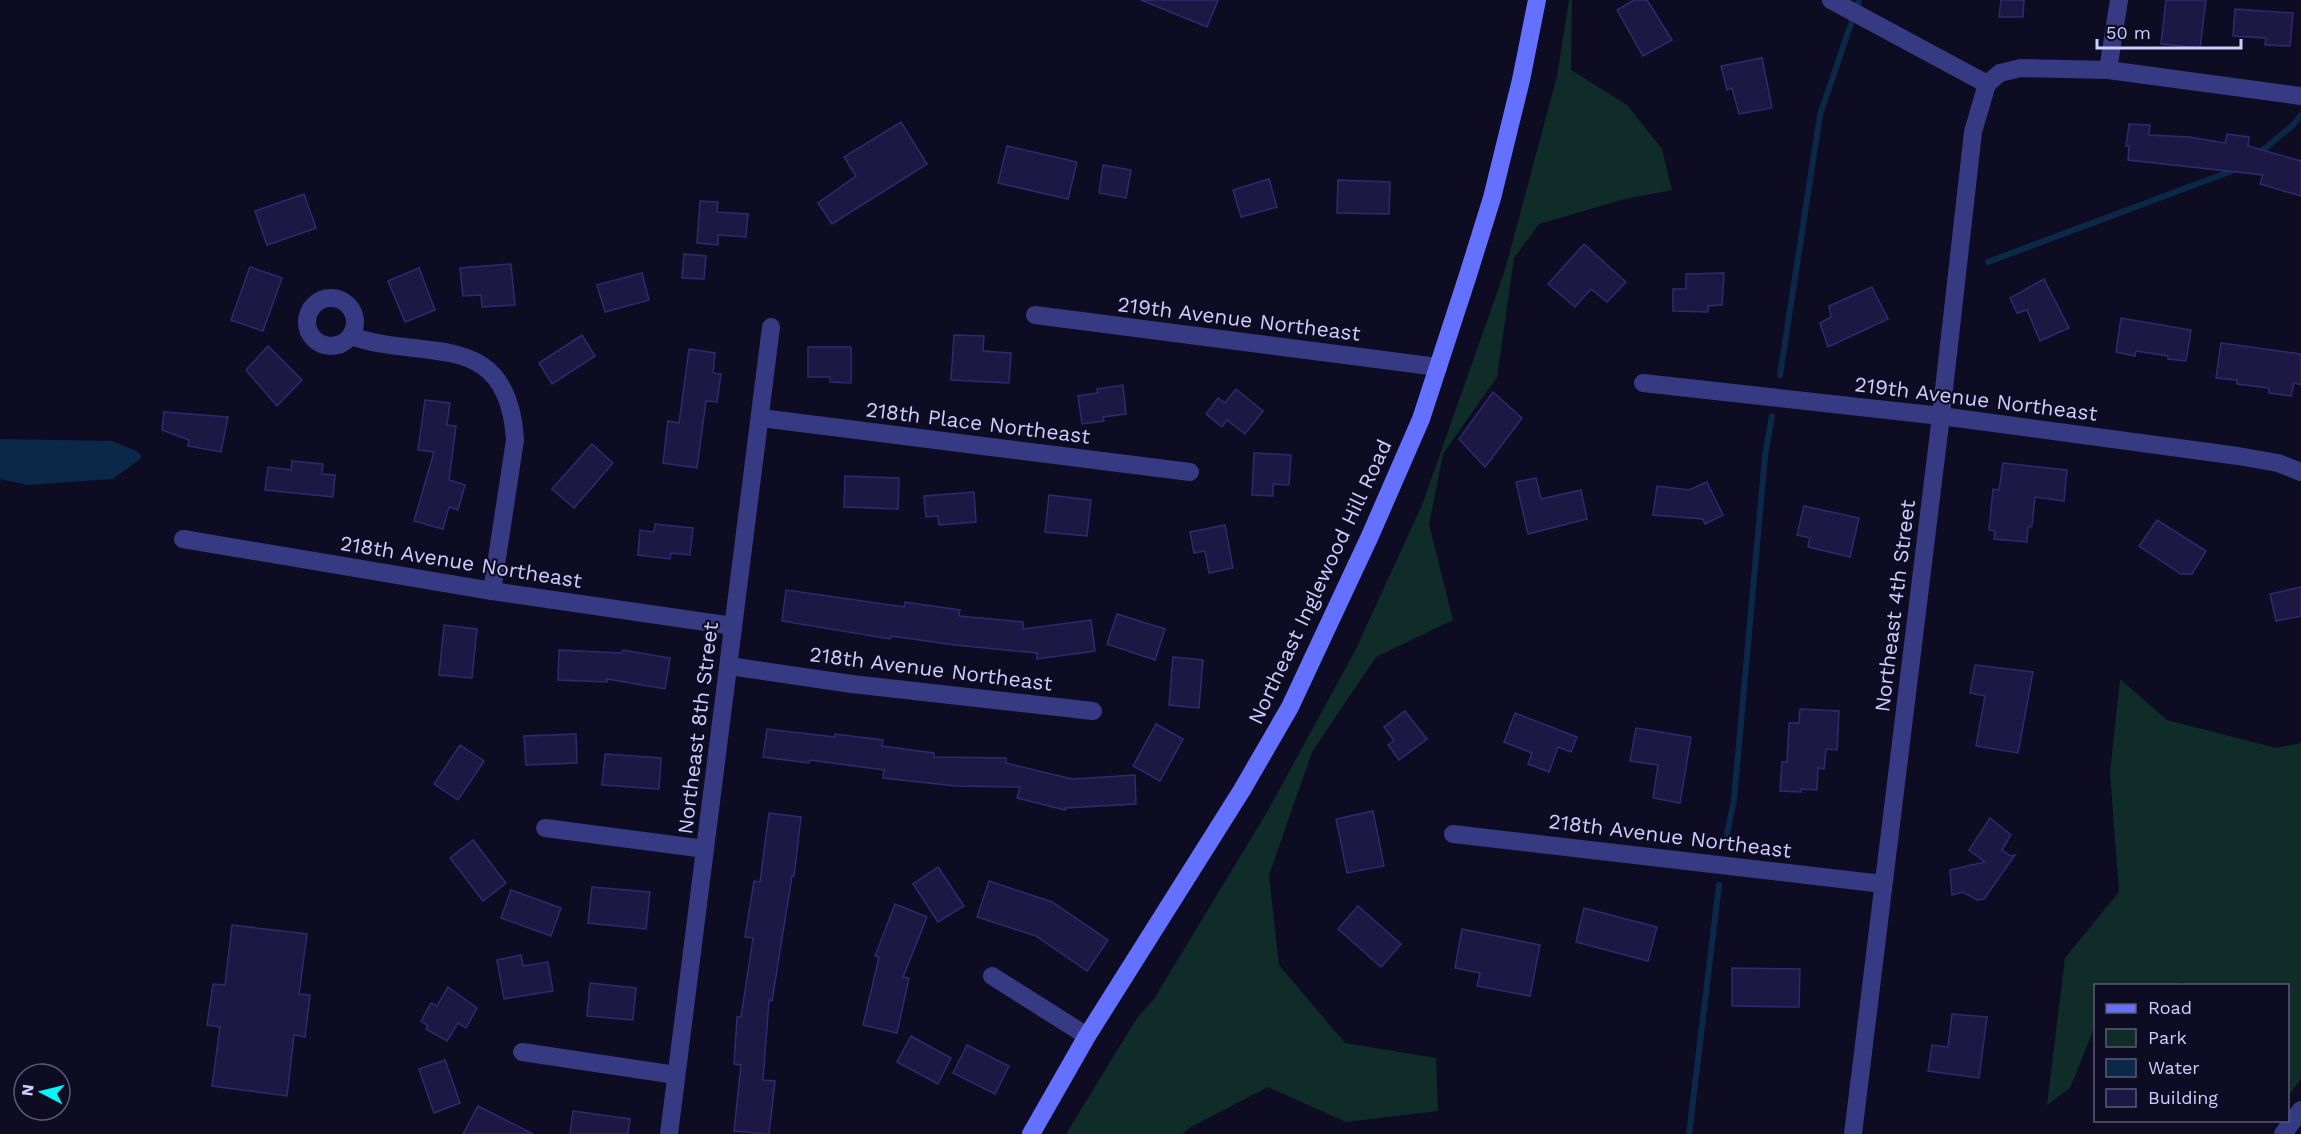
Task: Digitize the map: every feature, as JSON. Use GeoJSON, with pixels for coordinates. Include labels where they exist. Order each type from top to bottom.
{"type":"FeatureCollection","features":[{"type":"Feature","properties":{"kind":"street","name":"Northeast Inglewood Hill Road"},"geometry":{"type":"LineString","coordinates":[[1032,1134],[1087,1036],[1242,790],[1290,707],[1331,622],[1421,419],[1492,198],[1521,80],[1537,0]]}},
{"type":"Feature","properties":{"kind":"street"},"geometry":{"type":"LineString","coordinates":[[1831,0],[1987,84],[2000,73],[2021,68],[2108,70],[2301,96]]}},
{"type":"Feature","properties":{"kind":"street"},"geometry":{"type":"LineString","coordinates":[[2108,70],[2119,0]]}},
{"type":"Feature","properties":{"kind":"street","name":"Northeast 4th Street"},"geometry":{"type":"LineString","coordinates":[[1853,1134],[1941,417],[1973,132],[1987,84]]}},
{"type":"Feature","properties":{"kind":"street","name":"219th Avenue Northeast"},"geometry":{"type":"LineString","coordinates":[[1035,315],[1438,367]]}},
{"type":"Feature","properties":{"kind":"street","name":"Northeast 8th Street"},"geometry":{"type":"LineString","coordinates":[[669,1134],[771,327]]}},
{"type":"Feature","properties":{"kind":"street"},"geometry":{"type":"LineString","coordinates":[[351,336],[365,341],[437,350],[464,356],[485,368],[502,388],[513,416],[514,440],[492,591]]}},
{"type":"Feature","properties":{"kind":"street","name":"219th Avenue Northeast"},"geometry":{"type":"LineString","coordinates":[[1643,383],[1941,417],[2238,456],[2278,463],[2301,471]]}},
{"type":"Feature","properties":{"kind":"street","name":"218th Place Northeast"},"geometry":{"type":"LineString","coordinates":[[761,417],[1190,472]]}},
{"type":"Feature","properties":{"kind":"street","name":"218th Avenue Northeast"},"geometry":{"type":"LineString","coordinates":[[183,539],[492,591],[733,626]]}},
{"type":"Feature","properties":{"kind":"street","name":"218th Avenue Northeast"},"geometry":{"type":"LineString","coordinates":[[729,666],[852,684],[1093,711]]}},
{"type":"Feature","properties":{"kind":"street"},"geometry":{"type":"LineString","coordinates":[[545,828],[705,849]]}},
{"type":"Feature","properties":{"kind":"street","name":"218th Avenue Northeast"},"geometry":{"type":"LineString","coordinates":[[1453,834],[1883,884]]}},
{"type":"Feature","properties":{"kind":"street"},"geometry":{"type":"LineString","coordinates":[[992,976],[1087,1036]]}},
{"type":"Feature","properties":{"kind":"street"},"geometry":{"type":"LineString","coordinates":[[522,1052],[676,1075]]}},
{"type":"Feature","properties":{"kind":"street"},"geometry":{"type":"LineString","coordinates":[[2283,1134],[2301,1110]]}},
{"type":"Feature","properties":{"kind":"green space"},"geometry":{"type":"Polygon","coordinates":[[[1569,0],[1572,0],[1571,70],[1627,105],[1662,149],[1672,190],[1625,199],[1539,224],[1514,258],[1497,377],[1443,454],[1429,524],[1453,620],[1376,657],[1312,752],[1269,875],[1279,965],[1345,1043],[1436,1058],[1438,1111],[1346,1122],[1268,1087],[1191,1127],[1182,1134],[1066,1134],[1137,1018],[1154,999],[1267,812],[1355,651],[1422,505],[1505,270],[1557,76],[1569,0]]]}},
{"type":"Feature","properties":{"kind":"green space"},"geometry":{"type":"Polygon","coordinates":[[[2120,679],[2167,720],[2276,748],[2301,743],[2301,1079],[2289,1095],[2289,984],[2183,984],[2182,982],[2177,984],[2094,984],[2094,1028],[2070,1088],[2047,1105],[2065,958],[2119,892],[2110,773],[2120,679]]]}},
{"type":"Feature","properties":{"kind":"water"},"geometry":{"type":"Polygon","coordinates":[[[0,439],[112,441],[137,451],[141,456],[113,479],[28,485],[0,479],[0,439]]]}},
{"type":"Feature","properties":{"kind":"building"},"geometry":{"type":"Polygon","coordinates":[[[1141,0],[1218,0],[1207,27],[1141,0]]]}},
{"type":"Feature","properties":{"kind":"building"},"geometry":{"type":"Polygon","coordinates":[[[1634,0],[1647,0],[1672,40],[1643,56],[1617,10],[1634,0]]]}},
{"type":"Feature","properties":{"kind":"building"},"geometry":{"type":"Polygon","coordinates":[[[2001,0],[2024,0],[2023,17],[1999,17],[2001,0]]]}},
{"type":"Feature","properties":{"kind":"building"},"geometry":{"type":"Polygon","coordinates":[[[2166,0],[2206,0],[2200,48],[2161,44],[2166,0]]]}},
{"type":"Feature","properties":{"kind":"building"},"geometry":{"type":"Polygon","coordinates":[[[2235,9],[2293,13],[2290,46],[2265,45],[2266,38],[2233,36],[2235,9]]]}},
{"type":"Feature","properties":{"kind":"building"},"geometry":{"type":"Polygon","coordinates":[[[1762,58],[1772,108],[1739,114],[1732,88],[1727,90],[1721,66],[1762,58]]]}},
{"type":"Feature","properties":{"kind":"building"},"geometry":{"type":"Polygon","coordinates":[[[901,122],[927,164],[832,224],[818,203],[856,176],[844,157],[901,122]]]}},
{"type":"Feature","properties":{"kind":"building"},"geometry":{"type":"Polygon","coordinates":[[[2129,124],[2150,125],[2149,135],[2189,137],[2225,143],[2227,134],[2249,137],[2248,146],[2301,161],[2301,196],[2260,184],[2263,175],[2128,160],[2129,146],[2126,146],[2129,124]]]}},
{"type":"Feature","properties":{"kind":"building"},"geometry":{"type":"Polygon","coordinates":[[[1007,146],[1077,162],[1068,199],[998,183],[1007,146]]]}},
{"type":"Feature","properties":{"kind":"building"},"geometry":{"type":"Polygon","coordinates":[[[1103,165],[1131,170],[1126,198],[1099,193],[1103,165]]]}},
{"type":"Feature","properties":{"kind":"building"},"geometry":{"type":"Polygon","coordinates":[[[1269,179],[1277,207],[1241,217],[1233,190],[1269,179]]]}},
{"type":"Feature","properties":{"kind":"building"},"geometry":{"type":"Polygon","coordinates":[[[1338,180],[1390,182],[1389,214],[1337,213],[1338,180]]]}},
{"type":"Feature","properties":{"kind":"building"},"geometry":{"type":"Polygon","coordinates":[[[304,194],[316,228],[267,245],[255,211],[304,194]]]}},
{"type":"Feature","properties":{"kind":"building"},"geometry":{"type":"Polygon","coordinates":[[[700,201],[718,202],[717,212],[748,214],[746,237],[718,235],[718,245],[697,243],[700,201]]]}},
{"type":"Feature","properties":{"kind":"building"},"geometry":{"type":"Polygon","coordinates":[[[1584,244],[1626,282],[1607,302],[1591,289],[1575,307],[1548,284],[1584,244]]]}},
{"type":"Feature","properties":{"kind":"building"},"geometry":{"type":"Polygon","coordinates":[[[684,254],[706,256],[704,279],[682,278],[684,254]]]}},
{"type":"Feature","properties":{"kind":"building"},"geometry":{"type":"Polygon","coordinates":[[[511,264],[515,305],[482,307],[481,295],[463,296],[460,268],[511,264]]]}},
{"type":"Feature","properties":{"kind":"building"},"geometry":{"type":"Polygon","coordinates":[[[250,267],[282,278],[263,331],[231,320],[250,267]]]}},
{"type":"Feature","properties":{"kind":"building"},"geometry":{"type":"Polygon","coordinates":[[[419,268],[435,310],[405,322],[388,281],[419,268]]]}},
{"type":"Feature","properties":{"kind":"building"},"geometry":{"type":"Polygon","coordinates":[[[642,273],[649,300],[605,312],[597,285],[642,273]]]}},
{"type":"Feature","properties":{"kind":"building"},"geometry":{"type":"Polygon","coordinates":[[[1724,273],[1722,305],[1708,306],[1708,312],[1673,311],[1673,289],[1686,289],[1686,274],[1724,273]]]}},
{"type":"Feature","properties":{"kind":"building"},"geometry":{"type":"Polygon","coordinates":[[[2044,279],[2069,328],[2040,341],[2027,310],[2017,313],[2010,298],[2044,279]]]}},
{"type":"Feature","properties":{"kind":"building"},"geometry":{"type":"Polygon","coordinates":[[[1872,287],[1888,319],[1828,347],[1820,323],[1831,317],[1829,306],[1872,287]]]}},
{"type":"Feature","properties":{"kind":"building"},"geometry":{"type":"Polygon","coordinates":[[[2121,318],[2191,330],[2186,361],[2136,351],[2135,356],[2116,352],[2121,318]]]}},
{"type":"Feature","properties":{"kind":"building"},"geometry":{"type":"Polygon","coordinates":[[[582,335],[595,356],[552,384],[539,363],[582,335]]]}},
{"type":"Feature","properties":{"kind":"building"},"geometry":{"type":"Polygon","coordinates":[[[954,335],[984,336],[983,351],[1011,353],[1009,383],[951,380],[954,335]]]}},
{"type":"Feature","properties":{"kind":"building"},"geometry":{"type":"Polygon","coordinates":[[[2221,343],[2301,354],[2301,385],[2294,383],[2291,396],[2269,393],[2269,388],[2237,384],[2237,380],[2216,378],[2221,343]]]}},
{"type":"Feature","properties":{"kind":"building"},"geometry":{"type":"Polygon","coordinates":[[[268,346],[302,380],[277,406],[246,370],[268,346]]]}},
{"type":"Feature","properties":{"kind":"building"},"geometry":{"type":"Polygon","coordinates":[[[808,347],[851,347],[851,383],[830,382],[830,377],[808,377],[808,347]]]}},
{"type":"Feature","properties":{"kind":"building"},"geometry":{"type":"Polygon","coordinates":[[[689,349],[715,353],[713,373],[721,374],[717,402],[706,401],[697,468],[663,463],[668,421],[679,423],[689,349]]]}},
{"type":"Feature","properties":{"kind":"building"},"geometry":{"type":"Polygon","coordinates":[[[1123,385],[1126,414],[1103,417],[1104,421],[1082,424],[1078,396],[1098,393],[1097,389],[1123,385]]]}},
{"type":"Feature","properties":{"kind":"building"},"geometry":{"type":"Polygon","coordinates":[[[1236,389],[1263,411],[1245,434],[1227,420],[1222,427],[1206,414],[1218,398],[1225,403],[1236,389]]]}},
{"type":"Feature","properties":{"kind":"building"},"geometry":{"type":"Polygon","coordinates":[[[1493,392],[1522,418],[1485,467],[1459,439],[1493,392]]]}},
{"type":"Feature","properties":{"kind":"building"},"geometry":{"type":"Polygon","coordinates":[[[425,400],[450,403],[447,425],[456,426],[449,480],[465,485],[458,510],[449,507],[443,529],[414,521],[434,452],[418,450],[425,400]]]}},
{"type":"Feature","properties":{"kind":"building"},"geometry":{"type":"Polygon","coordinates":[[[164,412],[228,417],[221,452],[188,446],[189,440],[162,430],[164,412]]]}},
{"type":"Feature","properties":{"kind":"building"},"geometry":{"type":"Polygon","coordinates":[[[592,444],[613,463],[574,508],[552,489],[592,444]]]}},
{"type":"Feature","properties":{"kind":"building"},"geometry":{"type":"Polygon","coordinates":[[[1254,453],[1291,455],[1289,485],[1273,484],[1273,496],[1252,495],[1254,453]]]}},
{"type":"Feature","properties":{"kind":"building"},"geometry":{"type":"Polygon","coordinates":[[[292,461],[323,464],[322,474],[335,475],[333,497],[265,490],[268,467],[291,470],[292,461]]]}},
{"type":"Feature","properties":{"kind":"building"},"geometry":{"type":"Polygon","coordinates":[[[2003,463],[2067,470],[2064,501],[2035,497],[2032,526],[2028,528],[2027,542],[1994,539],[1995,531],[1989,530],[1993,489],[1999,490],[2003,463]]]}},
{"type":"Feature","properties":{"kind":"building"},"geometry":{"type":"Polygon","coordinates":[[[845,476],[899,478],[898,509],[844,507],[845,476]]]}},
{"type":"Feature","properties":{"kind":"building"},"geometry":{"type":"Polygon","coordinates":[[[1536,478],[1541,499],[1581,490],[1587,519],[1528,534],[1516,482],[1536,478]]]}},
{"type":"Feature","properties":{"kind":"building"},"geometry":{"type":"Polygon","coordinates":[[[1707,482],[1723,515],[1705,524],[1703,519],[1653,515],[1657,486],[1689,490],[1707,482]]]}},
{"type":"Feature","properties":{"kind":"building"},"geometry":{"type":"Polygon","coordinates":[[[974,492],[976,522],[939,525],[938,516],[926,517],[924,496],[974,492]]]}},
{"type":"Feature","properties":{"kind":"building"},"geometry":{"type":"Polygon","coordinates":[[[1049,495],[1091,500],[1087,536],[1045,532],[1049,495]]]}},
{"type":"Feature","properties":{"kind":"building"},"geometry":{"type":"Polygon","coordinates":[[[1804,506],[1859,518],[1850,557],[1808,547],[1810,538],[1797,535],[1804,506]]]}},
{"type":"Feature","properties":{"kind":"building"},"geometry":{"type":"Polygon","coordinates":[[[2157,520],[2206,551],[2192,574],[2181,574],[2139,546],[2157,520]]]}},
{"type":"Feature","properties":{"kind":"building"},"geometry":{"type":"Polygon","coordinates":[[[655,524],[693,528],[690,555],[671,553],[670,559],[638,555],[640,530],[654,532],[655,524]]]}},
{"type":"Feature","properties":{"kind":"building"},"geometry":{"type":"Polygon","coordinates":[[[1225,525],[1233,568],[1209,573],[1205,551],[1194,553],[1190,532],[1225,525]]]}},
{"type":"Feature","properties":{"kind":"building"},"geometry":{"type":"Polygon","coordinates":[[[2301,587],[2301,616],[2276,621],[2270,594],[2301,587]]]}},
{"type":"Feature","properties":{"kind":"building"},"geometry":{"type":"Polygon","coordinates":[[[786,590],[904,607],[905,602],[960,610],[959,616],[1023,622],[1023,629],[1091,620],[1095,651],[1037,659],[1037,653],[891,636],[890,639],[782,621],[786,590]]]}},
{"type":"Feature","properties":{"kind":"building"},"geometry":{"type":"Polygon","coordinates":[[[1117,614],[1165,629],[1155,660],[1107,644],[1117,614]]]}},
{"type":"Feature","properties":{"kind":"building"},"geometry":{"type":"Polygon","coordinates":[[[444,625],[477,629],[472,678],[439,675],[444,625]]]}},
{"type":"Feature","properties":{"kind":"building"},"geometry":{"type":"Polygon","coordinates":[[[559,650],[622,653],[623,650],[670,658],[665,689],[607,679],[607,682],[558,680],[559,650]]]}},
{"type":"Feature","properties":{"kind":"building"},"geometry":{"type":"Polygon","coordinates":[[[1173,657],[1203,660],[1199,708],[1169,705],[1173,657]]]}},
{"type":"Feature","properties":{"kind":"building"},"geometry":{"type":"Polygon","coordinates":[[[1975,665],[2033,672],[2018,753],[1976,746],[1985,696],[1970,693],[1975,665]]]}},
{"type":"Feature","properties":{"kind":"building"},"geometry":{"type":"Polygon","coordinates":[[[1800,709],[1839,711],[1837,750],[1826,749],[1824,769],[1818,768],[1817,790],[1780,791],[1782,762],[1787,762],[1789,723],[1799,723],[1800,709]]]}},
{"type":"Feature","properties":{"kind":"building"},"geometry":{"type":"Polygon","coordinates":[[[1405,711],[1427,739],[1399,760],[1388,745],[1394,741],[1384,727],[1405,711]]]}},
{"type":"Feature","properties":{"kind":"building"},"geometry":{"type":"Polygon","coordinates":[[[1515,713],[1577,737],[1571,752],[1558,747],[1549,772],[1528,764],[1532,753],[1504,742],[1515,713]]]}},
{"type":"Feature","properties":{"kind":"building"},"geometry":{"type":"Polygon","coordinates":[[[1156,724],[1183,739],[1160,781],[1133,766],[1156,724]]]}},
{"type":"Feature","properties":{"kind":"building"},"geometry":{"type":"Polygon","coordinates":[[[1636,728],[1691,737],[1680,803],[1653,798],[1658,765],[1630,761],[1636,728]]]}},
{"type":"Feature","properties":{"kind":"building"},"geometry":{"type":"Polygon","coordinates":[[[767,729],[883,740],[882,746],[934,753],[934,757],[1006,758],[1006,763],[1072,779],[1135,775],[1136,804],[1065,808],[1065,810],[1017,798],[1020,787],[956,786],[883,778],[884,770],[810,760],[809,763],[763,757],[767,729]]]}},
{"type":"Feature","properties":{"kind":"building"},"geometry":{"type":"Polygon","coordinates":[[[576,734],[577,763],[526,765],[524,736],[576,734]]]}},
{"type":"Feature","properties":{"kind":"building"},"geometry":{"type":"Polygon","coordinates":[[[460,745],[484,761],[458,800],[434,784],[460,745]]]}},
{"type":"Feature","properties":{"kind":"building"},"geometry":{"type":"Polygon","coordinates":[[[605,754],[661,758],[659,789],[602,785],[605,754]]]}},
{"type":"Feature","properties":{"kind":"building"},"geometry":{"type":"Polygon","coordinates":[[[1373,811],[1384,866],[1347,873],[1336,819],[1373,811]]]}},
{"type":"Feature","properties":{"kind":"building"},"geometry":{"type":"Polygon","coordinates":[[[769,813],[801,817],[794,876],[792,876],[772,1001],[769,1000],[763,1080],[775,1081],[769,1134],[766,1134],[734,1131],[741,1065],[734,1064],[737,1017],[741,1017],[753,938],[745,937],[754,881],[760,882],[769,813]]]}},
{"type":"Feature","properties":{"kind":"building"},"geometry":{"type":"Polygon","coordinates":[[[1990,818],[2011,835],[2002,850],[2011,856],[2015,855],[1984,899],[1977,900],[1963,892],[1952,895],[1950,870],[1985,862],[1969,850],[1990,818]]]}},
{"type":"Feature","properties":{"kind":"building"},"geometry":{"type":"Polygon","coordinates":[[[473,840],[506,883],[483,901],[450,858],[473,840]]]}},
{"type":"Feature","properties":{"kind":"building"},"geometry":{"type":"Polygon","coordinates":[[[938,867],[964,906],[938,922],[913,884],[938,867]]]}},
{"type":"Feature","properties":{"kind":"building"},"geometry":{"type":"Polygon","coordinates":[[[989,881],[1052,902],[1108,940],[1087,971],[1036,936],[977,917],[989,881]]]}},
{"type":"Feature","properties":{"kind":"building"},"geometry":{"type":"Polygon","coordinates":[[[592,887],[650,892],[646,929],[588,923],[592,887]]]}},
{"type":"Feature","properties":{"kind":"building"},"geometry":{"type":"Polygon","coordinates":[[[511,890],[561,908],[551,936],[501,918],[511,890]]]}},
{"type":"Feature","properties":{"kind":"building"},"geometry":{"type":"Polygon","coordinates":[[[895,904],[927,917],[903,977],[909,978],[897,1033],[863,1025],[879,957],[875,956],[895,904]]]}},
{"type":"Feature","properties":{"kind":"building"},"geometry":{"type":"Polygon","coordinates":[[[1358,906],[1401,944],[1381,967],[1338,929],[1358,906]]]}},
{"type":"Feature","properties":{"kind":"building"},"geometry":{"type":"Polygon","coordinates":[[[1584,908],[1657,927],[1648,961],[1576,942],[1584,908]]]}},
{"type":"Feature","properties":{"kind":"building"},"geometry":{"type":"Polygon","coordinates":[[[232,925],[307,934],[299,994],[310,995],[305,1037],[294,1035],[287,1096],[212,1086],[220,1027],[207,1025],[213,984],[225,985],[232,925]]]}},
{"type":"Feature","properties":{"kind":"building"},"geometry":{"type":"Polygon","coordinates":[[[1462,929],[1540,945],[1530,996],[1477,986],[1480,973],[1455,968],[1462,929]]]}},
{"type":"Feature","properties":{"kind":"building"},"geometry":{"type":"Polygon","coordinates":[[[521,955],[523,966],[548,962],[553,991],[504,999],[497,960],[521,955]]]}},
{"type":"Feature","properties":{"kind":"building"},"geometry":{"type":"Polygon","coordinates":[[[1732,968],[1800,969],[1799,1007],[1732,1006],[1732,968]]]}},
{"type":"Feature","properties":{"kind":"building"},"geometry":{"type":"Polygon","coordinates":[[[590,983],[636,988],[633,1020],[587,1016],[590,983]]]}},
{"type":"Feature","properties":{"kind":"building"},"geometry":{"type":"Polygon","coordinates":[[[448,987],[477,1008],[466,1028],[458,1023],[447,1041],[426,1029],[428,1026],[421,1021],[431,1003],[437,1006],[448,987]]]}},
{"type":"Feature","properties":{"kind":"building"},"geometry":{"type":"Polygon","coordinates":[[[1952,1014],[1987,1017],[1979,1078],[1928,1071],[1932,1045],[1948,1047],[1952,1014]]]}},
{"type":"Feature","properties":{"kind":"building"},"geometry":{"type":"Polygon","coordinates":[[[911,1036],[951,1058],[938,1084],[897,1062],[911,1036]]]}},
{"type":"Feature","properties":{"kind":"building"},"geometry":{"type":"Polygon","coordinates":[[[967,1045],[1009,1066],[995,1094],[953,1073],[967,1045]]]}},
{"type":"Feature","properties":{"kind":"building"},"geometry":{"type":"Polygon","coordinates":[[[445,1060],[460,1103],[434,1113],[419,1069],[445,1060]]]}},
{"type":"Feature","properties":{"kind":"building"},"geometry":{"type":"Polygon","coordinates":[[[478,1106],[533,1134],[463,1134],[478,1106]]]}},
{"type":"Feature","properties":{"kind":"building"},"geometry":{"type":"Polygon","coordinates":[[[573,1111],[630,1119],[628,1134],[570,1134],[573,1111]]]}},
{"type":"Feature","properties":{"kind":"waterway"},"geometry":{"type":"LineString","coordinates":[[1780,375],[1820,115],[1859,0]]}},
{"type":"Feature","properties":{"kind":"waterway"},"geometry":{"type":"LineString","coordinates":[[2257,155],[2293,125],[2301,115]]}},
{"type":"Feature","properties":{"kind":"waterway"},"geometry":{"type":"LineString","coordinates":[[1988,262],[2237,169]]}},
{"type":"Feature","properties":{"kind":"waterway"},"geometry":{"type":"LineString","coordinates":[[1727,834],[1734,800],[1765,456],[1772,416]]}},
{"type":"Feature","properties":{"kind":"waterway"},"geometry":{"type":"LineString","coordinates":[[1689,1134],[1719,885]]}}]}
